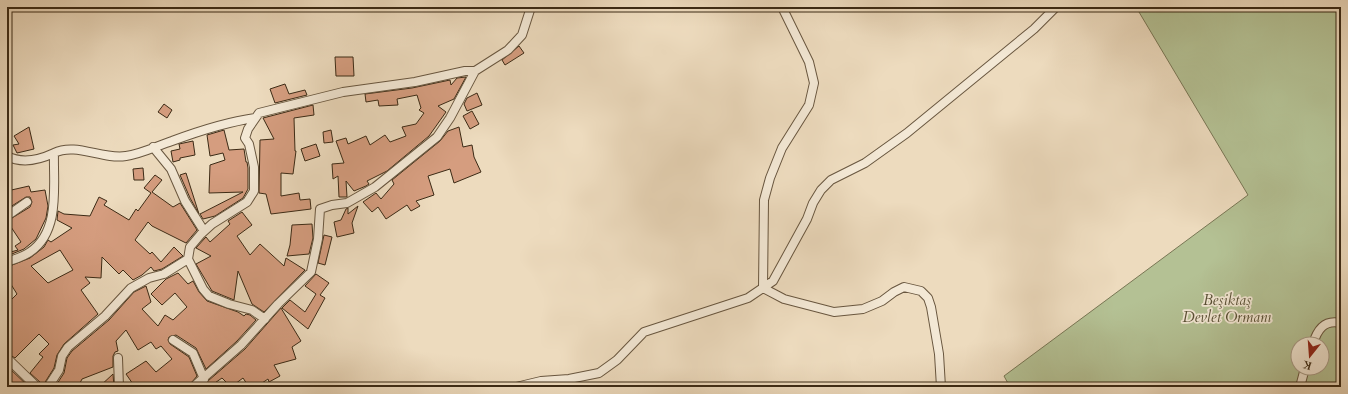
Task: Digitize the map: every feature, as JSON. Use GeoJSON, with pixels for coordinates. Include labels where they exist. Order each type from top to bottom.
{"type":"FeatureCollection","features":[{"type":"Feature","properties":{"kind":"street"},"geometry":{"type":"LineString","coordinates":[[193,387],[242,345],[264,319],[311,272],[318,239],[320,209],[332,205],[347,203],[375,187],[437,137],[450,118],[475,71],[516,42],[526,26],[532,7]]}},
{"type":"Feature","properties":{"kind":"street"},"geometry":{"type":"LineString","coordinates":[[763,288],[764,200],[770,178],[782,148],[809,105],[814,83],[814,77],[806,55],[782,7]]}},
{"type":"Feature","properties":{"kind":"street"},"geometry":{"type":"LineString","coordinates":[[516,387],[541,381],[569,379],[599,373],[617,360],[644,332],[748,298],[773,281],[807,219],[813,203],[821,190],[831,180],[865,163],[906,133],[1034,29],[1056,7]]}},
{"type":"Feature","properties":{"kind":"street"},"geometry":{"type":"LineString","coordinates":[[264,319],[252,310],[209,296],[203,289],[188,259],[190,247],[204,231],[212,224],[247,202],[254,192],[254,167],[249,144],[246,138],[248,129],[259,113],[343,92],[415,82],[465,71],[475,71]]}},
{"type":"Feature","properties":{"kind":"street"},"geometry":{"type":"LineString","coordinates":[[7,156],[16,161],[42,159],[62,148],[112,157],[126,156],[215,127],[255,118]]}},
{"type":"Feature","properties":{"kind":"street"},"geometry":{"type":"LineString","coordinates":[[153,147],[171,169],[185,201],[204,231]]}},
{"type":"Feature","properties":{"kind":"street"},"geometry":{"type":"LineString","coordinates":[[7,262],[30,252],[38,245],[46,233],[52,217],[54,153]]}},
{"type":"Feature","properties":{"kind":"street"},"geometry":{"type":"LineString","coordinates":[[7,216],[27,202]]}},
{"type":"Feature","properties":{"kind":"street"},"geometry":{"type":"LineString","coordinates":[[48,387],[59,370],[62,356],[68,347],[105,316],[131,288],[149,278],[164,274],[188,259]]}},
{"type":"Feature","properties":{"kind":"street"},"geometry":{"type":"LineString","coordinates":[[763,288],[784,299],[834,312],[863,309],[882,301],[904,287],[921,291],[928,298],[932,306],[939,354],[941,387]]}},
{"type":"Feature","properties":{"kind":"street"},"geometry":{"type":"LineString","coordinates":[[1317,336],[1321,327],[1332,322],[1341,323]]}},
{"type":"Feature","properties":{"kind":"street"},"geometry":{"type":"LineString","coordinates":[[173,340],[193,353],[204,378]]}},
{"type":"Feature","properties":{"kind":"street"},"geometry":{"type":"LineString","coordinates":[[7,358],[37,387]]}},
{"type":"Feature","properties":{"kind":"street"},"geometry":{"type":"LineString","coordinates":[[118,358],[119,387]]}},
{"type":"Feature","properties":{"kind":"street"},"geometry":{"type":"LineString","coordinates":[[1300,387],[1303,376]]}},
{"type":"Feature","properties":{"kind":"green space","name":"Beşiktaş Devlet Ormanı"},"geometry":{"type":"Polygon","coordinates":[[[1136,7],[1341,7],[1341,387],[1010,387],[1004,376],[1248,195],[1136,7]]]}},
{"type":"Feature","properties":{"kind":"building"},"geometry":{"type":"Polygon","coordinates":[[[519,46],[524,53],[505,65],[502,60],[519,46]]]}},
{"type":"Feature","properties":{"kind":"building"},"geometry":{"type":"Polygon","coordinates":[[[335,57],[353,57],[354,76],[336,76],[335,57]]]}},
{"type":"Feature","properties":{"kind":"building"},"geometry":{"type":"Polygon","coordinates":[[[466,77],[454,99],[438,106],[446,112],[429,136],[387,171],[367,181],[369,184],[366,186],[354,191],[346,181],[347,197],[339,197],[338,176],[333,179],[332,164],[344,163],[336,141],[346,138],[348,144],[366,136],[370,145],[385,135],[390,142],[406,136],[402,127],[416,124],[424,113],[419,110],[421,108],[417,95],[397,99],[398,105],[379,106],[378,100],[366,102],[365,94],[412,88],[450,80],[451,85],[457,78],[466,77]]]}},
{"type":"Feature","properties":{"kind":"building"},"geometry":{"type":"Polygon","coordinates":[[[285,84],[289,94],[305,90],[307,95],[275,103],[270,89],[285,84]]]}},
{"type":"Feature","properties":{"kind":"building"},"geometry":{"type":"Polygon","coordinates":[[[477,93],[482,105],[467,111],[464,104],[467,98],[477,93]]]}},
{"type":"Feature","properties":{"kind":"building"},"geometry":{"type":"Polygon","coordinates":[[[164,104],[172,110],[167,118],[158,112],[164,104]]]}},
{"type":"Feature","properties":{"kind":"building"},"geometry":{"type":"Polygon","coordinates":[[[313,105],[314,115],[294,118],[296,151],[293,174],[281,173],[281,196],[299,193],[300,200],[310,199],[311,209],[271,214],[266,194],[259,193],[260,140],[274,139],[263,118],[313,105]]]}},
{"type":"Feature","properties":{"kind":"building"},"geometry":{"type":"Polygon","coordinates":[[[472,111],[479,124],[470,129],[463,116],[472,111]]]}},
{"type":"Feature","properties":{"kind":"building"},"geometry":{"type":"Polygon","coordinates":[[[29,127],[34,149],[17,153],[13,145],[19,144],[14,136],[29,127]]]}},
{"type":"Feature","properties":{"kind":"building"},"geometry":{"type":"Polygon","coordinates":[[[459,127],[463,147],[472,145],[474,157],[481,172],[454,183],[450,169],[428,176],[434,195],[416,201],[420,206],[411,211],[407,205],[386,219],[378,207],[372,212],[363,202],[376,193],[381,199],[394,184],[392,180],[440,141],[448,131],[459,127]]]}},
{"type":"Feature","properties":{"kind":"building"},"geometry":{"type":"Polygon","coordinates":[[[224,130],[229,150],[244,149],[248,168],[248,189],[243,198],[215,216],[203,219],[200,214],[243,192],[209,193],[210,165],[225,160],[223,153],[210,156],[207,135],[224,130]]]}},
{"type":"Feature","properties":{"kind":"building"},"geometry":{"type":"Polygon","coordinates":[[[331,130],[333,142],[324,143],[323,132],[331,130]]]}},
{"type":"Feature","properties":{"kind":"building"},"geometry":{"type":"Polygon","coordinates":[[[193,141],[195,155],[180,158],[180,160],[173,162],[171,151],[180,149],[179,144],[193,141]]]}},
{"type":"Feature","properties":{"kind":"building"},"geometry":{"type":"Polygon","coordinates":[[[316,144],[320,156],[305,161],[301,149],[316,144]]]}},
{"type":"Feature","properties":{"kind":"building"},"geometry":{"type":"Polygon","coordinates":[[[143,168],[144,180],[134,180],[133,169],[143,168]]]}},
{"type":"Feature","properties":{"kind":"building"},"geometry":{"type":"Polygon","coordinates":[[[186,173],[199,214],[180,175],[186,173]]]}},
{"type":"Feature","properties":{"kind":"building"},"geometry":{"type":"Polygon","coordinates":[[[155,175],[162,180],[152,192],[173,207],[180,203],[197,230],[186,243],[152,226],[148,222],[135,240],[150,254],[152,252],[161,262],[174,247],[183,256],[162,269],[154,271],[151,267],[142,275],[133,280],[123,270],[119,274],[102,257],[101,278],[85,277],[90,283],[81,290],[98,314],[64,344],[57,355],[54,368],[42,387],[41,383],[30,373],[43,357],[39,354],[49,344],[39,334],[15,358],[7,353],[7,304],[17,294],[7,278],[7,267],[30,258],[44,247],[48,240],[51,242],[72,228],[57,220],[58,211],[64,214],[90,216],[99,197],[107,201],[104,205],[129,220],[136,209],[138,211],[151,193],[144,188],[155,175]],[[60,250],[31,266],[48,283],[73,270],[60,250]]]}},
{"type":"Feature","properties":{"kind":"building"},"geometry":{"type":"Polygon","coordinates":[[[29,186],[31,192],[45,190],[48,206],[46,218],[36,239],[24,249],[7,256],[7,253],[18,250],[15,246],[21,242],[7,221],[30,207],[32,202],[30,197],[26,197],[7,209],[7,191],[29,186]]]}},
{"type":"Feature","properties":{"kind":"building"},"geometry":{"type":"Polygon","coordinates":[[[358,206],[352,223],[354,233],[337,237],[334,222],[341,220],[346,209],[348,208],[348,214],[358,206]]]}},
{"type":"Feature","properties":{"kind":"building"},"geometry":{"type":"Polygon","coordinates":[[[242,212],[252,225],[237,236],[250,255],[260,244],[284,266],[286,258],[305,270],[264,312],[252,304],[238,271],[234,300],[212,291],[196,264],[211,256],[196,248],[206,237],[210,242],[230,224],[228,221],[242,212]]]}},
{"type":"Feature","properties":{"kind":"building"},"geometry":{"type":"Polygon","coordinates":[[[312,224],[313,238],[309,254],[287,256],[290,245],[292,225],[312,224]]]}},
{"type":"Feature","properties":{"kind":"building"},"geometry":{"type":"Polygon","coordinates":[[[324,235],[332,237],[325,265],[318,263],[324,235]]]}},
{"type":"Feature","properties":{"kind":"building"},"geometry":{"type":"Polygon","coordinates":[[[178,273],[188,284],[193,281],[199,292],[207,301],[238,312],[244,316],[246,314],[250,315],[256,320],[237,341],[206,369],[196,348],[176,335],[169,337],[168,340],[170,344],[189,357],[197,376],[188,387],[135,387],[126,374],[146,361],[156,372],[172,359],[161,346],[156,349],[151,342],[138,350],[126,330],[116,341],[118,351],[115,352],[113,356],[113,367],[82,379],[78,387],[55,387],[64,373],[67,358],[72,351],[109,320],[134,292],[146,286],[151,302],[142,309],[158,326],[165,315],[173,320],[187,307],[175,293],[162,305],[151,294],[166,279],[178,273]]]}},
{"type":"Feature","properties":{"kind":"building"},"geometry":{"type":"Polygon","coordinates":[[[316,274],[329,283],[320,295],[325,298],[308,329],[282,308],[290,300],[305,312],[316,294],[305,286],[316,274]]]}},
{"type":"Feature","properties":{"kind":"building"},"geometry":{"type":"Polygon","coordinates":[[[281,308],[301,341],[292,347],[296,359],[274,365],[280,376],[269,382],[268,379],[256,387],[249,387],[243,378],[231,387],[222,378],[209,387],[201,387],[245,349],[281,308]]]}},
{"type":"Feature","properties":{"kind":"building"},"geometry":{"type":"Polygon","coordinates":[[[7,366],[29,387],[7,387],[7,366]]]}},
{"type":"Feature","properties":{"kind":"building"},"geometry":{"type":"Polygon","coordinates":[[[113,374],[114,387],[99,387],[113,374]]]}}]}
